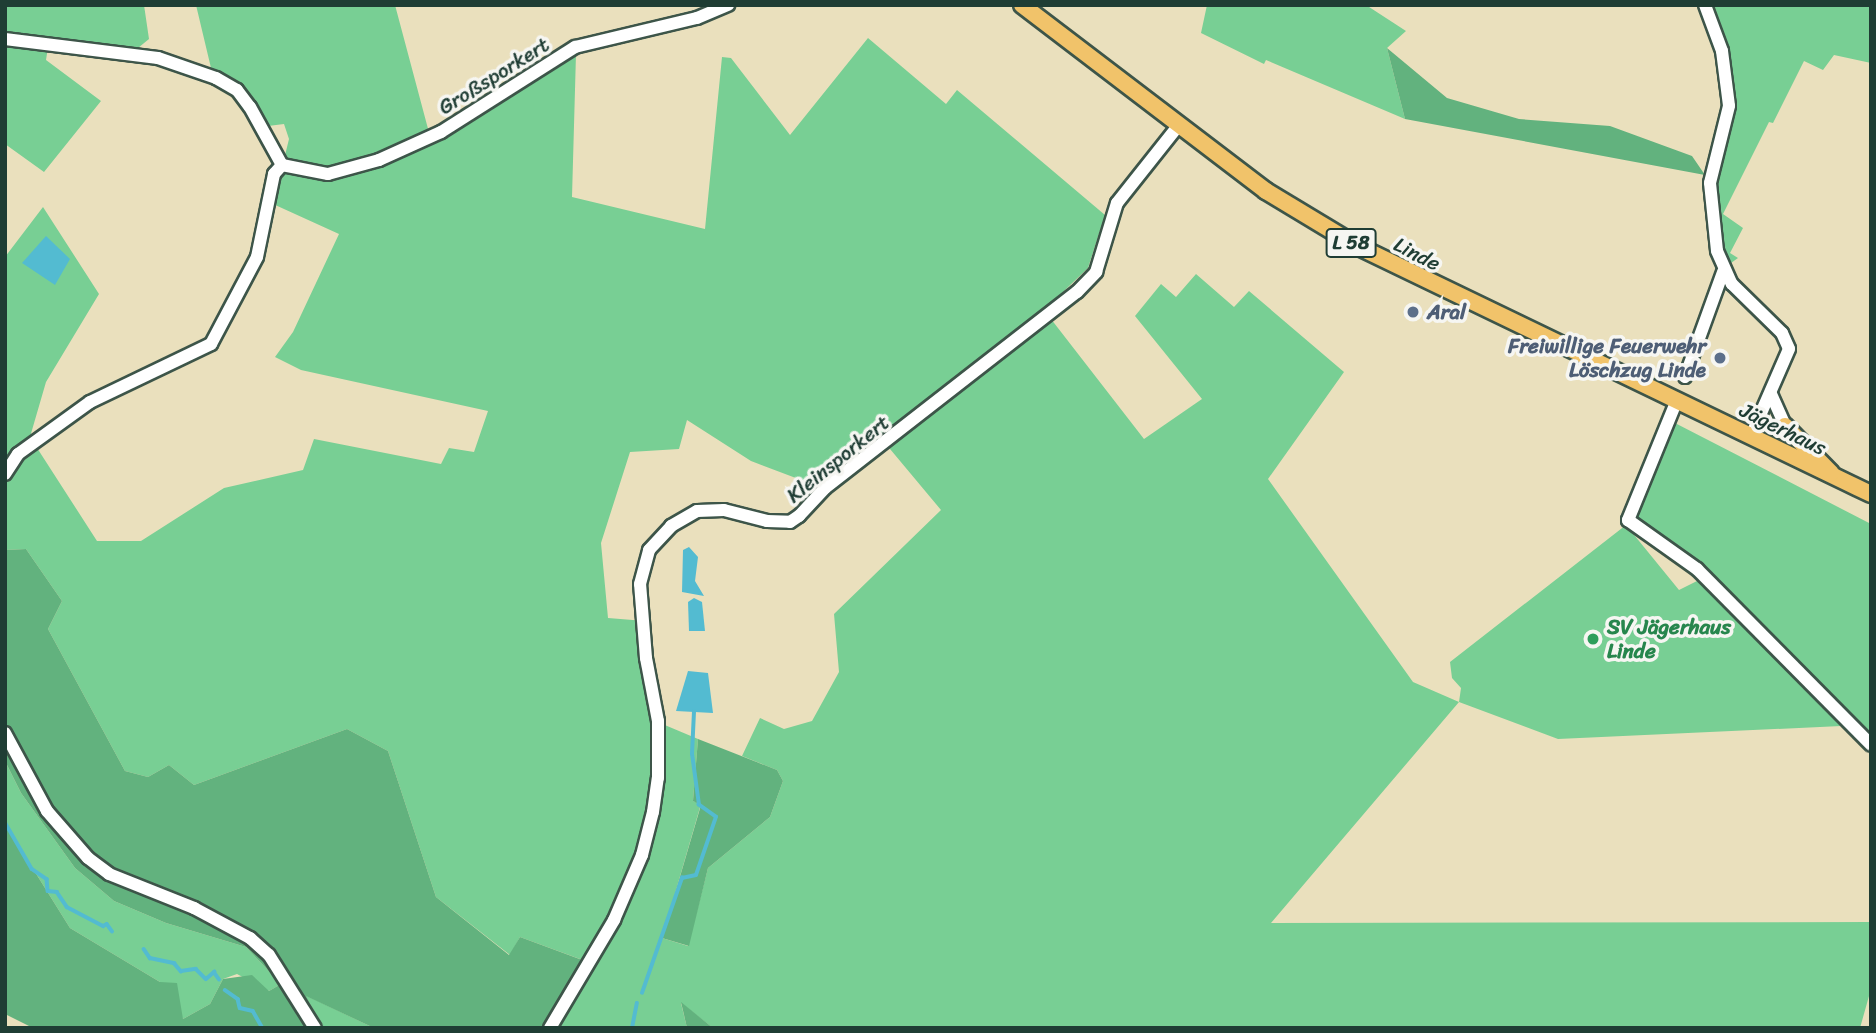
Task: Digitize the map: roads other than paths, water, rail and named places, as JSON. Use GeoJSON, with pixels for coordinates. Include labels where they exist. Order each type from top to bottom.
{"type":"FeatureCollection","features":[{"type":"Feature","properties":{"kind":"main road","name":"Linde"},"geometry":{"type":"LineString","coordinates":[[1022,5],[1266,191],[1357,246],[1677,400]]}},
{"type":"Feature","properties":{"kind":"main road","name":"Jägerhaus"},"geometry":{"type":"LineString","coordinates":[[1677,400],[1871,494]]}},
{"type":"Feature","properties":{"kind":"main road"},"geometry":{"type":"LineString","coordinates":[[1785,426],[1835,477]]}},
{"type":"Feature","properties":{"kind":"street","name":"Großsporkert"},"geometry":{"type":"LineString","coordinates":[[282,165],[328,174],[379,160],[441,132],[575,47],[697,18],[728,5]]}},
{"type":"Feature","properties":{"kind":"street"},"geometry":{"type":"LineString","coordinates":[[1685,377],[1723,272],[1710,183],[1730,106],[1722,51],[1705,5]]}},
{"type":"Feature","properties":{"kind":"street"},"geometry":{"type":"LineString","coordinates":[[5,40],[139,58],[158,58],[237,90],[282,165],[274,174],[257,257],[211,344],[90,402],[18,454],[5,474]]}},
{"type":"Feature","properties":{"kind":"street","name":"Kleinsporkert"},"geometry":{"type":"LineString","coordinates":[[550,1028],[614,920],[642,855],[653,812],[658,721],[646,658],[640,584],[649,550],[671,526],[697,511],[724,510],[767,522],[790,522],[799,516],[825,488],[1077,292],[1096,272],[1117,203],[1178,126]]}},
{"type":"Feature","properties":{"kind":"street"},"geometry":{"type":"LineString","coordinates":[[1723,272],[1787,339],[1789,349],[1751,436]]}},
{"type":"Feature","properties":{"kind":"street"},"geometry":{"type":"LineString","coordinates":[[1771,394],[1785,426]]}},
{"type":"Feature","properties":{"kind":"street"},"geometry":{"type":"LineString","coordinates":[[1677,400],[1628,520],[1697,569],[1871,745]]}},
{"type":"Feature","properties":{"kind":"street"},"geometry":{"type":"LineString","coordinates":[[5,733],[47,811],[88,858],[109,874],[194,908],[250,938],[269,955],[316,1028]]}},
{"type":"Feature","properties":{"kind":"water"},"geometry":{"type":"Polygon","coordinates":[[[46,236],[70,259],[55,285],[22,263],[46,236]]]}},
{"type":"Feature","properties":{"kind":"water"},"geometry":{"type":"Polygon","coordinates":[[[689,547],[698,557],[695,581],[704,596],[682,592],[683,550],[689,547]]]}},
{"type":"Feature","properties":{"kind":"water"},"geometry":{"type":"Polygon","coordinates":[[[694,598],[702,602],[705,631],[689,631],[688,602],[694,598]]]}},
{"type":"Feature","properties":{"kind":"water"},"geometry":{"type":"Polygon","coordinates":[[[688,671],[708,673],[713,713],[676,711],[688,671]]]}},
{"type":"Feature","properties":{"kind":"waterway"},"geometry":{"type":"LineString","coordinates":[[642,993],[682,878],[696,875],[716,817],[699,805],[692,754],[694,712]]}},
{"type":"Feature","properties":{"kind":"waterway"},"geometry":{"type":"LineString","coordinates":[[5,822],[32,869],[47,879],[48,891],[57,892],[67,907],[103,926],[107,924],[112,931]]}},
{"type":"Feature","properties":{"kind":"waterway"},"geometry":{"type":"LineString","coordinates":[[144,949],[150,958],[174,963],[181,971],[196,969],[206,979],[214,972],[219,979]]}},
{"type":"Feature","properties":{"kind":"waterway"},"geometry":{"type":"LineString","coordinates":[[225,990],[238,999],[240,1008],[253,1011],[263,1028]]}},
{"type":"Feature","properties":{"kind":"waterway"},"geometry":{"type":"LineString","coordinates":[[632,1028],[637,1003]]}},
{"type":"Feature","properties":{"kind":"place","name":"Aral"},"geometry":{"type":"Point","coordinates":[1413,312]}},
{"type":"Feature","properties":{"kind":"place","name":"Freiwillige Feuerwehr Löschzug Linde"},"geometry":{"type":"Point","coordinates":[1720,358]}},
{"type":"Feature","properties":{"kind":"place","name":"SV Jägerhaus Linde"},"geometry":{"type":"Point","coordinates":[1593,639]}}]}
